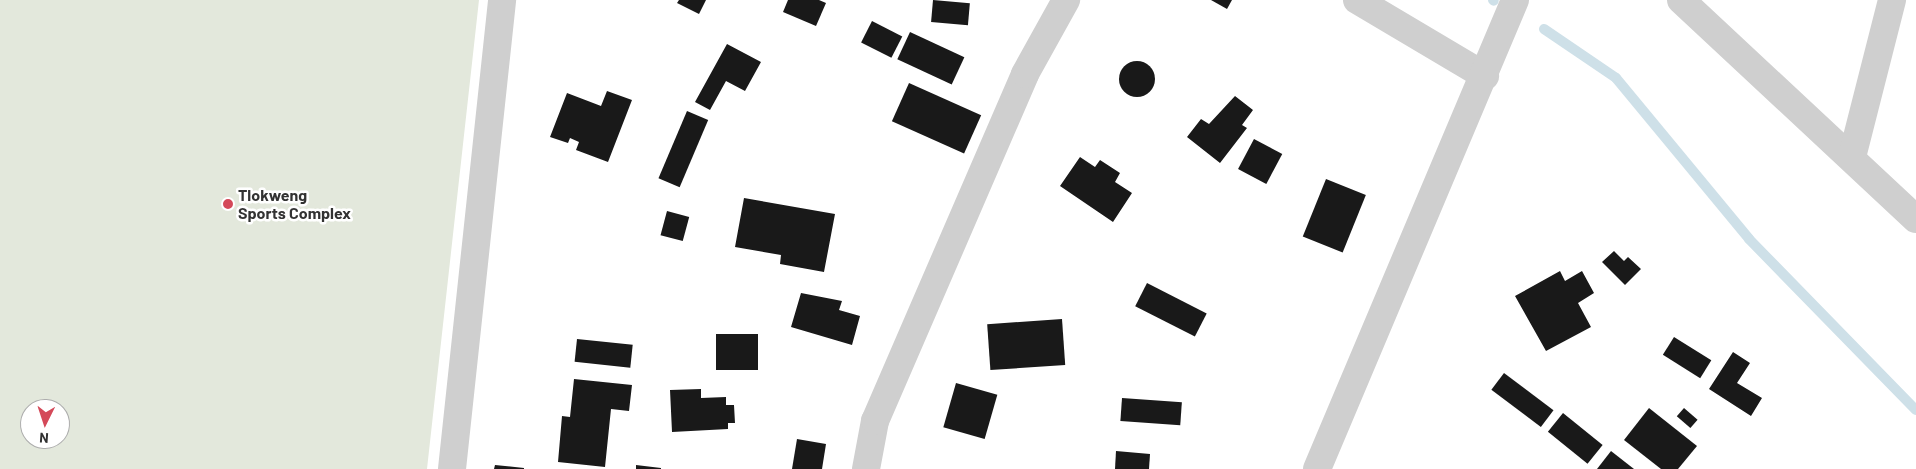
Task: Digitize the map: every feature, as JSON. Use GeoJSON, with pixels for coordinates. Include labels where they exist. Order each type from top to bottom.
{"type":"FeatureCollection","features":[{"type":"Feature","properties":{"kind":"street"},"geometry":{"type":"LineString","coordinates":[[452,469],[502,0]]}},
{"type":"Feature","properties":{"kind":"street"},"geometry":{"type":"LineString","coordinates":[[866,469],[875,421],[1025,74],[1066,0]]}},
{"type":"Feature","properties":{"kind":"street"},"geometry":{"type":"LineString","coordinates":[[1357,0],[1485,76]]}},
{"type":"Feature","properties":{"kind":"street"},"geometry":{"type":"LineString","coordinates":[[1317,469],[1485,76],[1515,0]]}},
{"type":"Feature","properties":{"kind":"street"},"geometry":{"type":"LineString","coordinates":[[1682,0],[1852,157],[1916,219]]}},
{"type":"Feature","properties":{"kind":"street"},"geometry":{"type":"LineString","coordinates":[[1852,157],[1892,0]]}},
{"type":"Feature","properties":{"kind":"shaded area","name":"Tlokweng Sports Complex"},"geometry":{"type":"Polygon","coordinates":[[[0,0],[479,0],[427,469],[0,469],[0,0]]]}},
{"type":"Feature","properties":{"kind":"building"},"geometry":{"type":"Polygon","coordinates":[[[679,0],[706,0],[699,14],[677,3],[679,0]]]}},
{"type":"Feature","properties":{"kind":"building"},"geometry":{"type":"Polygon","coordinates":[[[788,0],[819,0],[826,3],[816,26],[783,12],[788,0]]]}},
{"type":"Feature","properties":{"kind":"building"},"geometry":{"type":"Polygon","coordinates":[[[933,0],[970,3],[968,25],[931,22],[933,0]]]}},
{"type":"Feature","properties":{"kind":"building"},"geometry":{"type":"Polygon","coordinates":[[[1211,0],[1232,0],[1227,9],[1211,0]]]}},
{"type":"Feature","properties":{"kind":"building"},"geometry":{"type":"Polygon","coordinates":[[[872,21],[902,36],[891,58],[861,42],[872,21]]]}},
{"type":"Feature","properties":{"kind":"building"},"geometry":{"type":"Polygon","coordinates":[[[910,32],[964,57],[952,85],[897,59],[910,32]]]}},
{"type":"Feature","properties":{"kind":"building"},"geometry":{"type":"Polygon","coordinates":[[[727,44],[761,62],[745,91],[726,81],[710,110],[695,102],[727,44]]]}},
{"type":"Feature","properties":{"kind":"building"},"geometry":{"type":"Polygon","coordinates":[[[1137,61],[1150,66],[1155,79],[1150,92],[1137,97],[1124,92],[1119,79],[1124,66],[1137,61]]]}},
{"type":"Feature","properties":{"kind":"building"},"geometry":{"type":"Polygon","coordinates":[[[909,83],[981,115],[964,154],[892,121],[909,83]]]}},
{"type":"Feature","properties":{"kind":"building"},"geometry":{"type":"Polygon","coordinates":[[[607,91],[632,100],[608,162],[576,150],[579,142],[570,138],[568,143],[550,137],[567,93],[601,106],[607,91]]]}},
{"type":"Feature","properties":{"kind":"building"},"geometry":{"type":"Polygon","coordinates":[[[1235,96],[1253,110],[1242,125],[1247,128],[1220,163],[1187,137],[1201,119],[1209,124],[1235,96]]]}},
{"type":"Feature","properties":{"kind":"building"},"geometry":{"type":"Polygon","coordinates":[[[687,111],[708,120],[680,187],[658,178],[687,111]]]}},
{"type":"Feature","properties":{"kind":"building"},"geometry":{"type":"Polygon","coordinates":[[[1254,139],[1282,154],[1266,184],[1238,169],[1254,139]]]}},
{"type":"Feature","properties":{"kind":"building"},"geometry":{"type":"Polygon","coordinates":[[[1080,157],[1095,167],[1100,160],[1120,173],[1115,182],[1132,193],[1113,222],[1060,186],[1080,157]]]}},
{"type":"Feature","properties":{"kind":"building"},"geometry":{"type":"Polygon","coordinates":[[[1326,179],[1366,195],[1343,253],[1303,236],[1326,179]]]}},
{"type":"Feature","properties":{"kind":"building"},"geometry":{"type":"Polygon","coordinates":[[[744,198],[835,214],[824,272],[780,264],[781,255],[735,247],[744,198]]]}},
{"type":"Feature","properties":{"kind":"building"},"geometry":{"type":"Polygon","coordinates":[[[667,211],[689,217],[683,241],[661,235],[667,211]]]}},
{"type":"Feature","properties":{"kind":"building"},"geometry":{"type":"Polygon","coordinates":[[[1614,251],[1624,261],[1628,257],[1641,269],[1625,285],[1602,262],[1614,251]]]}},
{"type":"Feature","properties":{"kind":"building"},"geometry":{"type":"Polygon","coordinates":[[[1560,271],[1565,281],[1582,271],[1594,293],[1578,303],[1591,327],[1546,351],[1515,296],[1560,271]]]}},
{"type":"Feature","properties":{"kind":"building"},"geometry":{"type":"Polygon","coordinates":[[[1147,283],[1207,313],[1195,337],[1135,306],[1147,283]]]}},
{"type":"Feature","properties":{"kind":"building"},"geometry":{"type":"Polygon","coordinates":[[[801,293],[842,301],[839,310],[860,316],[852,345],[791,327],[801,293]]]}},
{"type":"Feature","properties":{"kind":"building"},"geometry":{"type":"Polygon","coordinates":[[[1062,319],[1065,365],[990,370],[987,324],[1062,319]]]}},
{"type":"Feature","properties":{"kind":"building"},"geometry":{"type":"Polygon","coordinates":[[[716,334],[758,334],[758,370],[716,370],[716,334]]]}},
{"type":"Feature","properties":{"kind":"building"},"geometry":{"type":"Polygon","coordinates":[[[1674,337],[1711,360],[1700,378],[1663,355],[1674,337]]]}},
{"type":"Feature","properties":{"kind":"building"},"geometry":{"type":"Polygon","coordinates":[[[577,339],[633,345],[630,368],[575,362],[577,339]]]}},
{"type":"Feature","properties":{"kind":"building"},"geometry":{"type":"Polygon","coordinates":[[[1733,352],[1750,363],[1737,383],[1762,398],[1751,416],[1709,389],[1733,352]]]}},
{"type":"Feature","properties":{"kind":"building"},"geometry":{"type":"Polygon","coordinates":[[[1504,373],[1554,410],[1541,427],[1491,390],[1504,373]]]}},
{"type":"Feature","properties":{"kind":"building"},"geometry":{"type":"Polygon","coordinates":[[[574,379],[632,385],[629,411],[611,409],[605,467],[558,462],[562,416],[570,417],[574,379]]]}},
{"type":"Feature","properties":{"kind":"building"},"geometry":{"type":"Polygon","coordinates":[[[956,383],[997,395],[985,439],[943,427],[956,383]]]}},
{"type":"Feature","properties":{"kind":"building"},"geometry":{"type":"Polygon","coordinates":[[[701,389],[701,398],[726,397],[726,405],[734,405],[735,423],[728,423],[728,429],[672,432],[670,390],[701,389]]]}},
{"type":"Feature","properties":{"kind":"building"},"geometry":{"type":"Polygon","coordinates":[[[1122,398],[1182,402],[1180,425],[1120,421],[1122,398]]]}},
{"type":"Feature","properties":{"kind":"building"},"geometry":{"type":"Polygon","coordinates":[[[1649,408],[1697,446],[1678,469],[1661,469],[1624,440],[1649,408]]]}},
{"type":"Feature","properties":{"kind":"building"},"geometry":{"type":"Polygon","coordinates":[[[1684,408],[1698,420],[1690,428],[1677,416],[1684,408]]]}},
{"type":"Feature","properties":{"kind":"building"},"geometry":{"type":"Polygon","coordinates":[[[1563,413],[1603,445],[1588,464],[1548,432],[1563,413]]]}},
{"type":"Feature","properties":{"kind":"building"},"geometry":{"type":"Polygon","coordinates":[[[797,439],[826,444],[822,469],[792,469],[797,439]]]}},
{"type":"Feature","properties":{"kind":"building"},"geometry":{"type":"Polygon","coordinates":[[[1116,451],[1150,454],[1149,469],[1115,469],[1116,451]]]}},
{"type":"Feature","properties":{"kind":"building"},"geometry":{"type":"Polygon","coordinates":[[[1611,451],[1634,469],[1597,469],[1611,451]]]}},
{"type":"Feature","properties":{"kind":"building"},"geometry":{"type":"Polygon","coordinates":[[[495,465],[524,468],[524,469],[494,469],[495,465]]]}},
{"type":"Feature","properties":{"kind":"building"},"geometry":{"type":"Polygon","coordinates":[[[636,465],[661,468],[661,469],[636,469],[636,465]]]}},
{"type":"Feature","properties":{"kind":"waterway"},"geometry":{"type":"LineString","coordinates":[[1544,29],[1616,78],[1749,239],[1916,410]]}},
{"type":"Feature","properties":{"kind":"place","name":"Tlokweng Sports Complex"},"geometry":{"type":"Point","coordinates":[228,204]}}]}
